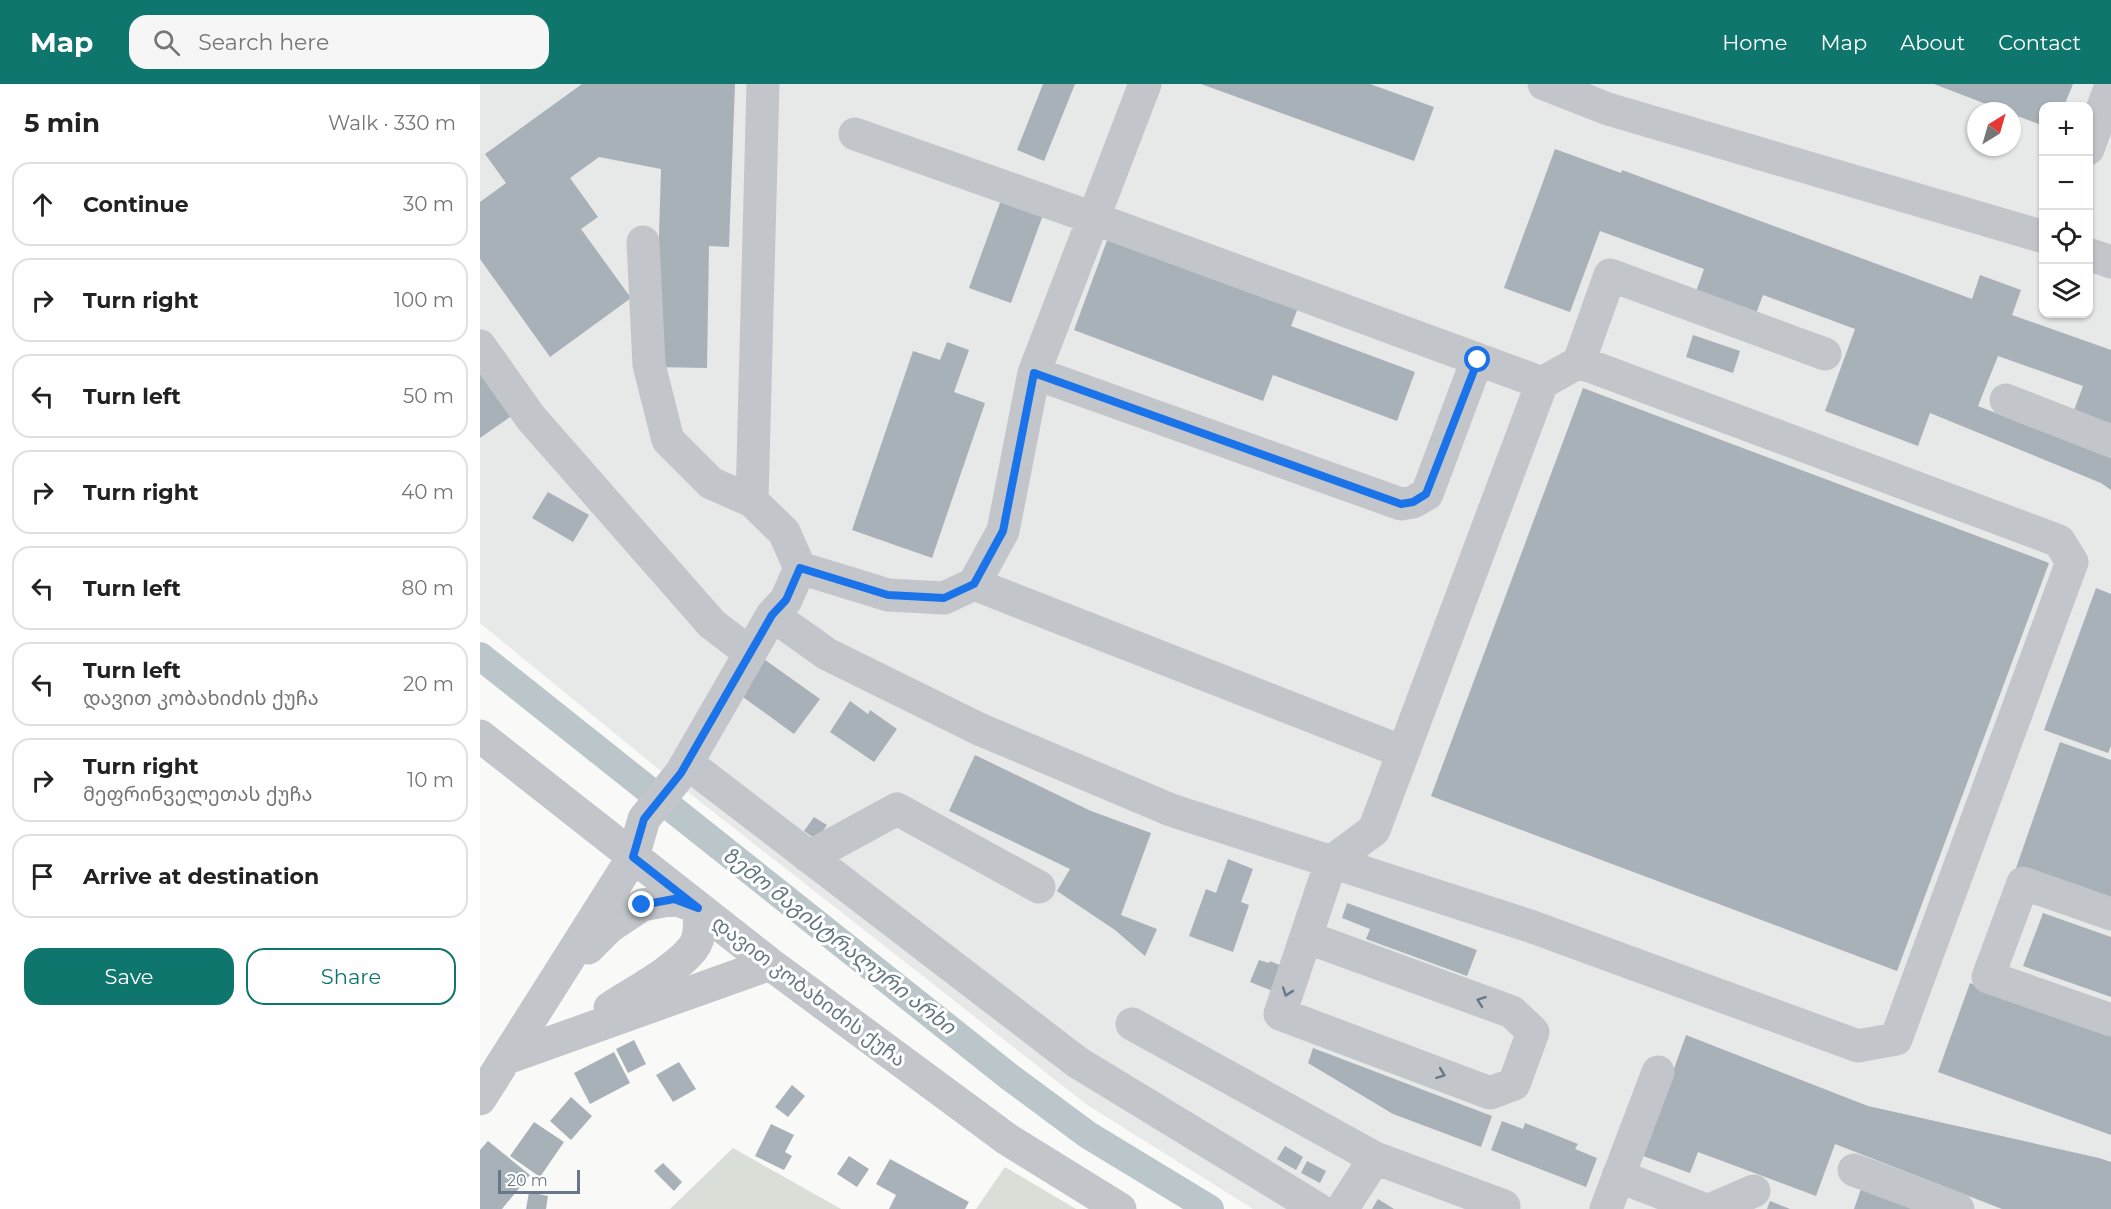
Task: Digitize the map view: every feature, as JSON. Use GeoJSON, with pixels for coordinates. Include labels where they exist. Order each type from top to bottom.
{"type":"FeatureCollection","features":[{"type":"Feature","properties":{"kind":"street"},"geometry":{"type":"LineString","coordinates":[[752,501],[763,84]]}},
{"type":"Feature","properties":{"kind":"street"},"geometry":{"type":"LineString","coordinates":[[800,568],[888,595],[944,598],[974,584],[1003,531],[1034,373],[1145,84]]}},
{"type":"Feature","properties":{"kind":"street"},"geometry":{"type":"LineString","coordinates":[[1544,84],[1608,109],[2039,236]]}},
{"type":"Feature","properties":{"kind":"street"},"geometry":{"type":"LineString","coordinates":[[2093,135],[2111,85]]}},
{"type":"Feature","properties":{"kind":"street"},"geometry":{"type":"LineString","coordinates":[[855,134],[1093,218],[1542,383]]}},
{"type":"Feature","properties":{"kind":"street"},"geometry":{"type":"LineString","coordinates":[[480,1099],[633,857],[644,819],[684,768],[772,615],[786,600],[800,568],[784,532],[752,501],[711,483],[668,440],[649,365],[643,242]]}},
{"type":"Feature","properties":{"kind":"street"},"geometry":{"type":"LineString","coordinates":[[2093,256],[2111,262]]}},
{"type":"Feature","properties":{"kind":"street"},"geometry":{"type":"LineString","coordinates":[[1306,937],[1512,1012],[1533,1032],[1514,1084],[1490,1093],[1280,1014],[1331,862],[1374,831],[1542,383],[1579,362],[1610,275],[1825,354]]}},
{"type":"Feature","properties":{"kind":"street"},"geometry":{"type":"LineString","coordinates":[[480,346],[531,418],[586,481],[712,624],[750,653]]}},
{"type":"Feature","properties":{"kind":"street"},"geometry":{"type":"LineString","coordinates":[[1034,373],[1401,504],[1413,502],[1426,494],[1478,360]]}},
{"type":"Feature","properties":{"kind":"street"},"geometry":{"type":"LineString","coordinates":[[772,615],[827,654],[979,729],[1171,810],[1530,926],[1858,1046],[1896,1039],[2072,562],[2059,541],[1579,362]]}},
{"type":"Feature","properties":{"kind":"street"},"geometry":{"type":"LineString","coordinates":[[2006,400],[2111,441]]}},
{"type":"Feature","properties":{"kind":"street"},"geometry":{"type":"LineString","coordinates":[[974,584],[1403,752]]}},
{"type":"Feature","properties":{"kind":"street","name":"დავით კობახიძის ქუჩა"},"geometry":{"type":"LineString","coordinates":[[480,736],[770,964],[1007,1139],[1120,1209]]}},
{"type":"Feature","properties":{"kind":"street"},"geometry":{"type":"LineString","coordinates":[[684,768],[809,856],[1077,1062],[1318,1209]]}},
{"type":"Feature","properties":{"kind":"street"},"geometry":{"type":"LineString","coordinates":[[809,856],[897,809],[1039,886]]}},
{"type":"Feature","properties":{"kind":"street"},"geometry":{"type":"LineString","coordinates":[[2111,914],[2023,883],[1988,976],[2111,1020]]}},
{"type":"Feature","properties":{"kind":"street"},"geometry":{"type":"LineString","coordinates":[[559,976],[609,927],[642,905],[674,899],[698,908],[700,924],[694,947],[668,970],[564,1038]]}},
{"type":"Feature","properties":{"kind":"street"},"geometry":{"type":"LineString","coordinates":[[507,1058],[770,964]]}},
{"type":"Feature","properties":{"kind":"street"},"geometry":{"type":"LineString","coordinates":[[1132,1024],[1375,1158],[1504,1206]]}},
{"type":"Feature","properties":{"kind":"street"},"geometry":{"type":"LineString","coordinates":[[1606,1209],[1658,1072]]}},
{"type":"Feature","properties":{"kind":"street"},"geometry":{"type":"LineString","coordinates":[[1342,1209],[1375,1158]]}},
{"type":"Feature","properties":{"kind":"street"},"geometry":{"type":"LineString","coordinates":[[1854,1170],[1958,1209]]}},
{"type":"Feature","properties":{"kind":"street"},"geometry":{"type":"LineString","coordinates":[[1618,1176],[1703,1209]]}},
{"type":"Feature","properties":{"kind":"street"},"geometry":{"type":"LineString","coordinates":[[1712,1209],[1755,1191]]}},
{"type":"Feature","properties":{"kind":"shaded area"},"geometry":{"type":"Polygon","coordinates":[[[480,84],[2111,84],[2111,1209],[1253,1209],[1086,1104],[656,767],[480,623],[480,84]]]}},
{"type":"Feature","properties":{"kind":"shaded area"},"geometry":{"type":"Polygon","coordinates":[[[733,1148],[841,1209],[670,1209],[733,1148]]]}},
{"type":"Feature","properties":{"kind":"shaded area"},"geometry":{"type":"Polygon","coordinates":[[[1005,1167],[1076,1209],[976,1209],[1005,1167]]]}},
{"type":"Feature","properties":{"kind":"building"},"geometry":{"type":"Polygon","coordinates":[[[582,84],[735,84],[729,247],[709,246],[707,368],[655,367],[661,169],[599,157],[570,178],[598,217],[581,229],[631,298],[550,357],[480,259],[480,202],[506,183],[485,154],[582,84]]]}},
{"type":"Feature","properties":{"kind":"building"},"geometry":{"type":"Polygon","coordinates":[[[1043,84],[1075,84],[1044,161],[1017,150],[1043,84]]]}},
{"type":"Feature","properties":{"kind":"building"},"geometry":{"type":"Polygon","coordinates":[[[1201,84],[1370,84],[1434,107],[1414,161],[1201,84]]]}},
{"type":"Feature","properties":{"kind":"building"},"geometry":{"type":"Polygon","coordinates":[[[1934,84],[2073,84],[2066,102],[2039,102],[2039,124],[2021,117],[2021,102],[1981,102],[1934,84]]]}},
{"type":"Feature","properties":{"kind":"building"},"geometry":{"type":"Polygon","coordinates":[[[1555,149],[1621,173],[1622,170],[1972,299],[1980,275],[2021,290],[2012,315],[2111,350],[2111,427],[2073,413],[2083,386],[1998,356],[1978,406],[2111,458],[2111,490],[2101,483],[1930,413],[1918,446],[1825,411],[1855,329],[1763,295],[1754,319],[1694,297],[1704,269],[1600,231],[1570,312],[1504,288],[1555,149]]]}},
{"type":"Feature","properties":{"kind":"building"},"geometry":{"type":"Polygon","coordinates":[[[1001,200],[1043,215],[1011,303],[969,288],[1001,200]]]}},
{"type":"Feature","properties":{"kind":"building"},"geometry":{"type":"Polygon","coordinates":[[[1109,235],[1299,305],[1291,326],[1415,372],[1397,421],[1273,375],[1263,401],[1074,330],[1109,235]]]}},
{"type":"Feature","properties":{"kind":"building"},"geometry":{"type":"Polygon","coordinates":[[[1693,335],[1740,351],[1733,373],[1686,357],[1693,335]]]}},
{"type":"Feature","properties":{"kind":"building"},"geometry":{"type":"Polygon","coordinates":[[[947,342],[969,350],[954,392],[985,403],[932,558],[852,530],[913,351],[940,360],[947,342]]]}},
{"type":"Feature","properties":{"kind":"building"},"geometry":{"type":"Polygon","coordinates":[[[480,368],[513,415],[480,438],[480,368]]]}},
{"type":"Feature","properties":{"kind":"building"},"geometry":{"type":"Polygon","coordinates":[[[1583,388],[2049,563],[1897,971],[1431,796],[1583,388]]]}},
{"type":"Feature","properties":{"kind":"building"},"geometry":{"type":"Polygon","coordinates":[[[548,492],[589,515],[573,542],[532,518],[548,492]]]}},
{"type":"Feature","properties":{"kind":"building"},"geometry":{"type":"Polygon","coordinates":[[[2096,588],[2111,594],[2111,746],[2108,753],[2044,730],[2096,588]]]}},
{"type":"Feature","properties":{"kind":"building"},"geometry":{"type":"Polygon","coordinates":[[[761,657],[820,699],[794,734],[736,692],[761,657]]]}},
{"type":"Feature","properties":{"kind":"building"},"geometry":{"type":"Polygon","coordinates":[[[850,701],[868,714],[870,710],[897,729],[874,762],[830,732],[850,701]]]}},
{"type":"Feature","properties":{"kind":"building"},"geometry":{"type":"Polygon","coordinates":[[[2060,742],[2111,760],[2111,901],[2016,868],[2060,742]]]}},
{"type":"Feature","properties":{"kind":"building"},"geometry":{"type":"Polygon","coordinates":[[[975,755],[1091,811],[1151,833],[1121,915],[1157,929],[1145,956],[1115,930],[1057,891],[1070,869],[949,811],[975,755]]]}},
{"type":"Feature","properties":{"kind":"building"},"geometry":{"type":"Polygon","coordinates":[[[814,817],[827,825],[817,840],[804,831],[814,817]]]}},
{"type":"Feature","properties":{"kind":"building"},"geometry":{"type":"Polygon","coordinates":[[[1228,859],[1253,869],[1241,902],[1249,905],[1233,952],[1189,936],[1206,889],[1216,893],[1228,859]]]}},
{"type":"Feature","properties":{"kind":"building"},"geometry":{"type":"Polygon","coordinates":[[[1347,903],[1477,950],[1467,976],[1366,939],[1370,929],[1342,918],[1347,903]]]}},
{"type":"Feature","properties":{"kind":"building"},"geometry":{"type":"Polygon","coordinates":[[[2043,913],[2111,937],[2111,997],[2023,966],[2043,913]]]}},
{"type":"Feature","properties":{"kind":"building"},"geometry":{"type":"Polygon","coordinates":[[[1259,960],[1269,963],[1270,961],[1289,969],[1280,994],[1250,982],[1259,960]]]}},
{"type":"Feature","properties":{"kind":"building"},"geometry":{"type":"Polygon","coordinates":[[[1970,983],[2111,1034],[2111,1135],[1938,1072],[1970,983]]]}},
{"type":"Feature","properties":{"kind":"building"},"geometry":{"type":"Polygon","coordinates":[[[1686,1035],[1868,1106],[2111,1162],[2111,1209],[2002,1209],[1835,1144],[1816,1196],[1698,1152],[1690,1173],[1643,1156],[1686,1035]]]}},
{"type":"Feature","properties":{"kind":"building"},"geometry":{"type":"Polygon","coordinates":[[[634,1040],[646,1064],[628,1073],[616,1049],[634,1040]]]}},
{"type":"Feature","properties":{"kind":"building"},"geometry":{"type":"Polygon","coordinates":[[[1313,1048],[1492,1116],[1481,1147],[1393,1114],[1308,1063],[1313,1048]]]}},
{"type":"Feature","properties":{"kind":"building"},"geometry":{"type":"Polygon","coordinates":[[[614,1052],[630,1083],[590,1104],[574,1073],[614,1052]]]}},
{"type":"Feature","properties":{"kind":"building"},"geometry":{"type":"Polygon","coordinates":[[[679,1062],[696,1089],[673,1102],[656,1075],[679,1062]]]}},
{"type":"Feature","properties":{"kind":"building"},"geometry":{"type":"Polygon","coordinates":[[[792,1085],[805,1096],[788,1117],[775,1107],[792,1085]]]}},
{"type":"Feature","properties":{"kind":"building"},"geometry":{"type":"Polygon","coordinates":[[[571,1097],[592,1116],[571,1140],[550,1121],[571,1097]]]}},
{"type":"Feature","properties":{"kind":"building"},"geometry":{"type":"Polygon","coordinates":[[[1502,1121],[1523,1129],[1525,1123],[1578,1144],[1575,1149],[1597,1158],[1586,1187],[1491,1150],[1502,1121]]]}},
{"type":"Feature","properties":{"kind":"building"},"geometry":{"type":"Polygon","coordinates":[[[534,1122],[564,1142],[540,1177],[510,1156],[534,1122]]]}},
{"type":"Feature","properties":{"kind":"building"},"geometry":{"type":"Polygon","coordinates":[[[771,1124],[794,1135],[785,1152],[792,1156],[784,1170],[755,1156],[771,1124]]]}},
{"type":"Feature","properties":{"kind":"building"},"geometry":{"type":"Polygon","coordinates":[[[488,1141],[530,1175],[502,1209],[480,1209],[480,1150],[488,1141]]]}},
{"type":"Feature","properties":{"kind":"building"},"geometry":{"type":"Polygon","coordinates":[[[1285,1146],[1303,1157],[1296,1170],[1277,1159],[1285,1146]]]}},
{"type":"Feature","properties":{"kind":"building"},"geometry":{"type":"Polygon","coordinates":[[[849,1156],[869,1169],[857,1187],[837,1174],[849,1156]]]}},
{"type":"Feature","properties":{"kind":"building"},"geometry":{"type":"Polygon","coordinates":[[[890,1159],[969,1202],[965,1209],[889,1209],[896,1195],[876,1184],[890,1159]]]}},
{"type":"Feature","properties":{"kind":"building"},"geometry":{"type":"Polygon","coordinates":[[[1307,1161],[1326,1171],[1320,1183],[1301,1173],[1307,1161]]]}},
{"type":"Feature","properties":{"kind":"building"},"geometry":{"type":"Polygon","coordinates":[[[663,1163],[682,1182],[674,1191],[654,1171],[663,1163]]]}},
{"type":"Feature","properties":{"kind":"building"},"geometry":{"type":"Polygon","coordinates":[[[1861,1189],[1915,1209],[1854,1209],[1861,1189]]]}},
{"type":"Feature","properties":{"kind":"building"},"geometry":{"type":"Polygon","coordinates":[[[529,1192],[548,1196],[546,1209],[526,1209],[529,1192]]]}},
{"type":"Feature","properties":{"kind":"building"},"geometry":{"type":"Polygon","coordinates":[[[1378,1199],[1394,1209],[1372,1209],[1378,1199]]]}},
{"type":"Feature","properties":{"kind":"building"},"geometry":{"type":"Polygon","coordinates":[[[1770,1201],[1790,1209],[1767,1209],[1770,1201]]]}},
{"type":"Feature","properties":{"kind":"waterway","name":"ზემო მაგისტრალური არხი"},"geometry":{"type":"LineString","coordinates":[[480,656],[1011,1078],[1088,1135],[1210,1209]]}},
{"type":"Feature","properties":{"kind":"route"},"geometry":{"type":"LineString","coordinates":[[642,905],[674,899],[698,908],[633,857],[644,819],[681,773],[772,615],[786,600],[800,568],[888,595],[944,598],[974,584],[1003,531],[1034,373],[1401,504],[1413,502],[1426,494],[1478,360]]}}]}
